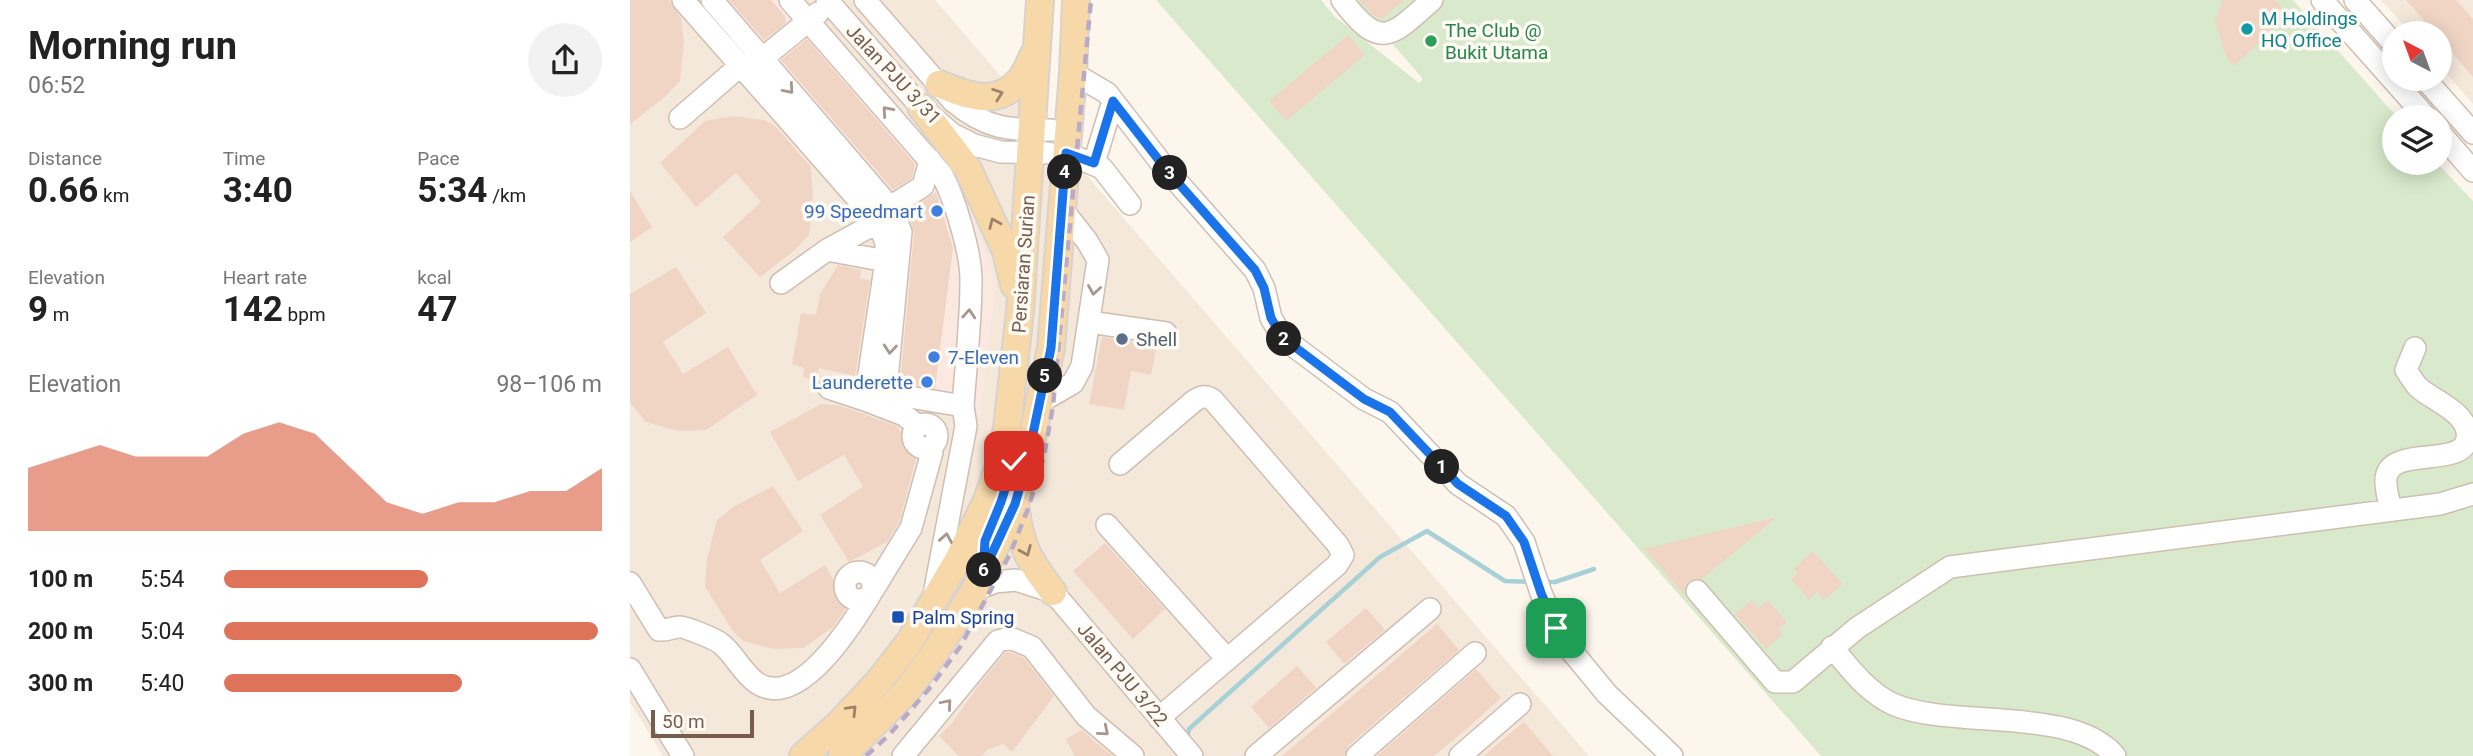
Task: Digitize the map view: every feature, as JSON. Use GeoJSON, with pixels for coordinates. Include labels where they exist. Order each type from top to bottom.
{"type":"FeatureCollection","features":[{"type":"Feature","properties":{"kind":"main road","name":"Persiaran Surian"},"geometry":{"type":"LineString","coordinates":[[842,756],[905,694],[936,651],[979,582],[1015,504],[1051,348],[1062,209],[1046,144],[1037,49],[1040,0]]}},
{"type":"Feature","properties":{"kind":"main road"},"geometry":{"type":"LineString","coordinates":[[979,582],[985,541],[1014,461],[1026,399],[1046,144],[1060,19],[1070,0]]}},
{"type":"Feature","properties":{"kind":"main road","name":"Persiaran Surian"},"geometry":{"type":"LineString","coordinates":[[803,756],[838,725],[880,680],[910,641],[959,558],[987,500],[1001,460],[1009,418],[1020,311],[1046,144],[1073,73],[1076,0]]}},
{"type":"Feature","properties":{"kind":"main road"},"geometry":{"type":"LineString","coordinates":[[939,84],[970,97],[986,98],[1004,94],[1020,81],[1037,49]]}},
{"type":"Feature","properties":{"kind":"main road"},"geometry":{"type":"LineString","coordinates":[[921,107],[968,169],[985,203],[1006,251],[1020,311]]}},
{"type":"Feature","properties":{"kind":"main road"},"geometry":{"type":"LineString","coordinates":[[1015,504],[1018,530],[1026,554],[1054,592]]}},
{"type":"Feature","properties":{"kind":"street"},"geometry":{"type":"LineString","coordinates":[[683,0],[741,65],[901,232],[886,390],[892,394],[963,406]]}},
{"type":"Feature","properties":{"kind":"street"},"geometry":{"type":"LineString","coordinates":[[712,0],[763,58],[884,214],[886,261],[865,400]]}},
{"type":"Feature","properties":{"kind":"street"},"geometry":{"type":"LineString","coordinates":[[790,0],[930,160],[950,190],[967,254],[971,278],[963,406],[966,426],[932,605]]}},
{"type":"Feature","properties":{"kind":"street"},"geometry":{"type":"LineString","coordinates":[[763,58],[818,14],[820,0]]}},
{"type":"Feature","properties":{"kind":"street","name":"Jalan PJU 3/31"},"geometry":{"type":"LineString","coordinates":[[827,0],[921,107],[952,134],[974,145],[1001,152],[1046,144]]}},
{"type":"Feature","properties":{"kind":"street","name":"Jalan PJU 3/31"},"geometry":{"type":"LineString","coordinates":[[865,0],[960,107],[984,123],[1046,144]]}},
{"type":"Feature","properties":{"kind":"street"},"geometry":{"type":"LineString","coordinates":[[1342,0],[1361,24],[1369,30],[1379,32],[1399,29],[1432,0]]}},
{"type":"Feature","properties":{"kind":"street"},"geometry":{"type":"LineString","coordinates":[[2322,0],[2415,105]]}},
{"type":"Feature","properties":{"kind":"street"},"geometry":{"type":"LineString","coordinates":[[2355,0],[2382,30]]}},
{"type":"Feature","properties":{"kind":"street"},"geometry":{"type":"LineString","coordinates":[[680,118],[741,65]]}},
{"type":"Feature","properties":{"kind":"street"},"geometry":{"type":"LineString","coordinates":[[1073,73],[1107,93],[1112,104],[1165,168],[1255,270],[1264,288],[1271,318],[1283,338],[1364,399],[1390,412],[1458,484],[1506,516],[1524,542],[1556,628],[1607,694],[1672,756]]}},
{"type":"Feature","properties":{"kind":"street"},"geometry":{"type":"LineString","coordinates":[[2436,91],[2473,133]]}},
{"type":"Feature","properties":{"kind":"street"},"geometry":{"type":"LineString","coordinates":[[1095,162],[1112,104]]}},
{"type":"Feature","properties":{"kind":"street"},"geometry":{"type":"LineString","coordinates":[[1046,144],[1095,162],[1130,204]]}},
{"type":"Feature","properties":{"kind":"street"},"geometry":{"type":"LineString","coordinates":[[2452,147],[2473,171]]}},
{"type":"Feature","properties":{"kind":"street"},"geometry":{"type":"LineString","coordinates":[[781,283],[923,186],[930,160]]}},
{"type":"Feature","properties":{"kind":"street"},"geometry":{"type":"LineString","coordinates":[[1040,402],[1073,383],[1082,366],[1098,260],[1062,209]]}},
{"type":"Feature","properties":{"kind":"street"},"geometry":{"type":"LineString","coordinates":[[827,250],[886,261]]}},
{"type":"Feature","properties":{"kind":"street"},"geometry":{"type":"LineString","coordinates":[[1089,322],[1166,332]]}},
{"type":"Feature","properties":{"kind":"street"},"geometry":{"type":"LineString","coordinates":[[2391,510],[2386,479],[2389,471],[2410,458],[2446,456],[2455,452],[2466,441],[2466,427],[2458,417],[2417,387],[2406,370],[2415,348]]}},
{"type":"Feature","properties":{"kind":"street"},"geometry":{"type":"LineString","coordinates":[[630,583],[659,629],[667,631],[681,627],[720,642],[756,683],[770,688],[784,687],[800,679],[829,655],[847,633],[911,528],[931,446],[924,448],[915,443],[912,436],[918,426],[904,415],[829,388]]}},
{"type":"Feature","properties":{"kind":"street"},"geometry":{"type":"LineString","coordinates":[[1120,464],[1194,401],[1207,396],[1342,550],[1343,555],[1337,565],[1159,718]]}},
{"type":"Feature","properties":{"kind":"street"},"geometry":{"type":"LineString","coordinates":[[1697,591],[1775,682],[1793,682],[1857,628],[1950,567],[2440,504],[2473,494]]}},
{"type":"Feature","properties":{"kind":"street"},"geometry":{"type":"LineString","coordinates":[[1107,525],[1227,659]]}},
{"type":"Feature","properties":{"kind":"street"},"geometry":{"type":"LineString","coordinates":[[979,582],[1016,580],[1054,592]]}},
{"type":"Feature","properties":{"kind":"street","name":"Jalan PJU 3/22"},"geometry":{"type":"LineString","coordinates":[[1054,592],[1187,750]]}},
{"type":"Feature","properties":{"kind":"street"},"geometry":{"type":"LineString","coordinates":[[1256,756],[1430,609]]}},
{"type":"Feature","properties":{"kind":"street"},"geometry":{"type":"LineString","coordinates":[[903,756],[998,641],[1010,638],[1032,647],[1086,716],[1133,756]]}},
{"type":"Feature","properties":{"kind":"street"},"geometry":{"type":"LineString","coordinates":[[1832,648],[1858,678],[1892,704],[1922,713],[1955,718],[2017,720],[2050,726],[2080,734],[2109,749],[2115,756]]}},
{"type":"Feature","properties":{"kind":"street"},"geometry":{"type":"LineString","coordinates":[[1357,756],[1475,653]]}},
{"type":"Feature","properties":{"kind":"street"},"geometry":{"type":"LineString","coordinates":[[630,669],[683,756]]}},
{"type":"Feature","properties":{"kind":"street"},"geometry":{"type":"LineString","coordinates":[[1460,756],[1520,704]]}},
{"type":"Feature","properties":{"kind":"shaded area"},"geometry":{"type":"Polygon","coordinates":[[[630,0],[935,0],[1589,756],[663,756],[630,702],[630,0]]]}},
{"type":"Feature","properties":{"kind":"shaded area"},"geometry":{"type":"Polygon","coordinates":[[[706,0],[803,0],[957,173],[996,282],[980,417],[881,397],[897,253],[706,0]]]}},
{"type":"Feature","properties":{"kind":"shaded area"},"geometry":{"type":"Polygon","coordinates":[[[2381,0],[2473,0],[2473,104],[2452,80],[2452,21],[2400,21],[2381,0]]]}},
{"type":"Feature","properties":{"kind":"green space"},"geometry":{"type":"Polygon","coordinates":[[[1156,0],[1321,0],[1334,16],[1419,83],[1423,79],[1354,0],[2293,0],[2386,105],[2382,105],[2382,175],[2448,175],[2473,201],[2473,756],[1821,756],[1156,0]]]}},
{"type":"Feature","properties":{"kind":"building"},"geometry":{"type":"Polygon","coordinates":[[[630,0],[669,0],[681,18],[684,41],[680,81],[666,96],[630,124],[630,0]]]}},
{"type":"Feature","properties":{"kind":"building"},"geometry":{"type":"Polygon","coordinates":[[[729,0],[771,0],[785,16],[786,23],[764,40],[729,0]]]}},
{"type":"Feature","properties":{"kind":"building"},"geometry":{"type":"Polygon","coordinates":[[[1359,0],[1404,0],[1382,19],[1374,16],[1359,0]]]}},
{"type":"Feature","properties":{"kind":"building","name":"M Holdings HQ Office"},"geometry":{"type":"Polygon","coordinates":[[[2223,0],[2275,0],[2290,15],[2234,66],[2225,55],[2215,20],[2223,0]]]}},
{"type":"Feature","properties":{"kind":"building"},"geometry":{"type":"Polygon","coordinates":[[[2406,0],[2456,0],[2473,19],[2473,77],[2452,53],[2452,21],[2424,21],[2406,0]]]}},
{"type":"Feature","properties":{"kind":"building"},"geometry":{"type":"Polygon","coordinates":[[[1348,35],[1365,55],[1286,121],[1269,101],[1348,35]]]}},
{"type":"Feature","properties":{"kind":"building"},"geometry":{"type":"Polygon","coordinates":[[[807,39],[915,164],[912,178],[893,190],[781,60],[807,39]]]}},
{"type":"Feature","properties":{"kind":"building"},"geometry":{"type":"Polygon","coordinates":[[[733,116],[765,120],[776,127],[811,167],[813,195],[809,235],[795,250],[760,277],[723,237],[761,202],[736,173],[696,207],[660,163],[705,121],[733,116]]]}},
{"type":"Feature","properties":{"kind":"building"},"geometry":{"type":"Polygon","coordinates":[[[630,191],[652,227],[630,242],[630,191]]]}},
{"type":"Feature","properties":{"kind":"building"},"geometry":{"type":"Polygon","coordinates":[[[936,192],[953,248],[935,388],[900,382],[914,233],[907,212],[936,192]]]}},
{"type":"Feature","properties":{"kind":"building"},"geometry":{"type":"Polygon","coordinates":[[[838,265],[861,270],[860,279],[870,280],[855,376],[819,368],[817,381],[803,377],[804,368],[792,364],[801,313],[816,315],[820,294],[838,265]]]}},
{"type":"Feature","properties":{"kind":"building"},"geometry":{"type":"Polygon","coordinates":[[[676,267],[706,313],[663,342],[683,374],[728,347],[757,395],[706,430],[678,431],[646,422],[630,402],[630,294],[676,267]]]}},
{"type":"Feature","properties":{"kind":"building"},"geometry":{"type":"Polygon","coordinates":[[[1102,337],[1157,345],[1151,375],[1131,371],[1124,410],[1089,404],[1102,337]]]}},
{"type":"Feature","properties":{"kind":"building"},"geometry":{"type":"Polygon","coordinates":[[[821,404],[841,406],[897,426],[917,455],[899,523],[887,542],[849,562],[820,515],[863,487],[844,455],[798,481],[770,432],[821,404]]]}},
{"type":"Feature","properties":{"kind":"building"},"geometry":{"type":"Polygon","coordinates":[[[773,486],[803,531],[760,560],[780,593],[825,565],[848,605],[832,628],[803,648],[774,649],[743,641],[733,631],[705,587],[707,559],[717,520],[733,507],[773,486]]]}},
{"type":"Feature","properties":{"kind":"building"},"geometry":{"type":"Polygon","coordinates":[[[1777,517],[1702,579],[1689,581],[1684,595],[1644,549],[1777,517]]]}},
{"type":"Feature","properties":{"kind":"building"},"geometry":{"type":"Polygon","coordinates":[[[1105,543],[1165,609],[1133,639],[1073,571],[1105,543]]]}},
{"type":"Feature","properties":{"kind":"building"},"geometry":{"type":"Polygon","coordinates":[[[1813,551],[1843,584],[1824,600],[1817,592],[1809,600],[1791,579],[1798,573],[1794,568],[1813,551]]]}},
{"type":"Feature","properties":{"kind":"building"},"geometry":{"type":"Polygon","coordinates":[[[1751,600],[1758,608],[1768,600],[1787,622],[1779,629],[1783,634],[1766,649],[1735,614],[1751,600]]]}},
{"type":"Feature","properties":{"kind":"building"},"geometry":{"type":"Polygon","coordinates":[[[1366,608],[1385,630],[1344,664],[1326,642],[1366,608]]]}},
{"type":"Feature","properties":{"kind":"building"},"geometry":{"type":"Polygon","coordinates":[[[1437,624],[1459,650],[1348,746],[1344,756],[1282,756],[1437,624]]]}},
{"type":"Feature","properties":{"kind":"building"},"geometry":{"type":"Polygon","coordinates":[[[1005,653],[1024,658],[1054,696],[1012,752],[1003,744],[987,750],[982,756],[959,756],[939,736],[1005,653]]]}},
{"type":"Feature","properties":{"kind":"building"},"geometry":{"type":"Polygon","coordinates":[[[1297,666],[1316,688],[1269,728],[1251,707],[1297,666]]]}},
{"type":"Feature","properties":{"kind":"building"},"geometry":{"type":"Polygon","coordinates":[[[1476,669],[1501,698],[1463,732],[1434,756],[1377,756],[1476,669]]]}},
{"type":"Feature","properties":{"kind":"building"},"geometry":{"type":"Polygon","coordinates":[[[1524,722],[1553,756],[1484,756],[1508,735],[1524,722]]]}},
{"type":"Feature","properties":{"kind":"building"},"geometry":{"type":"Polygon","coordinates":[[[1082,730],[1113,756],[1075,756],[1066,739],[1082,730]]]}},
{"type":"Feature","properties":{"kind":"waterway"},"geometry":{"type":"LineString","coordinates":[[1187,738],[1189,729],[1380,557],[1427,531],[1505,581],[1532,582]]}},
{"type":"Feature","properties":{"kind":"waterway"},"geometry":{"type":"LineString","coordinates":[[1544,582],[1555,582],[1594,569]]}},
{"type":"Feature","properties":{"kind":"railway"},"geometry":{"type":"LineString","coordinates":[[866,756],[889,735],[929,689],[960,647],[1010,554],[1029,506],[1044,456],[1053,406],[1091,0]]}},
{"type":"Feature","properties":{"kind":"railway"},"geometry":{"type":"LineString","coordinates":[[984,583],[1011,519],[1032,452],[1048,352]]}},
{"type":"Feature","properties":{"kind":"place","name":"M Holdings HQ Office"},"geometry":{"type":"Point","coordinates":[2247,29]}},
{"type":"Feature","properties":{"kind":"place","name":"The Club @ Bukit Utama"},"geometry":{"type":"Point","coordinates":[1431,41]}},
{"type":"Feature","properties":{"kind":"place","name":"99 Speedmart"},"geometry":{"type":"Point","coordinates":[937,211]}},
{"type":"Feature","properties":{"kind":"place","name":"Shell"},"geometry":{"type":"Point","coordinates":[1122,339]}},
{"type":"Feature","properties":{"kind":"place","name":"7-Eleven"},"geometry":{"type":"Point","coordinates":[934,357]}},
{"type":"Feature","properties":{"kind":"place","name":"Launderette"},"geometry":{"type":"Point","coordinates":[927,382]}},
{"type":"Feature","properties":{"kind":"place","name":"Palm Spring"},"geometry":{"type":"Point","coordinates":[898,617]}},
{"type":"Feature","properties":{"kind":"route"},"geometry":{"type":"LineString","coordinates":[[1014,461],[985,541],[983,573],[1015,504],[1027,462],[1051,348],[1066,153],[1094,163],[1113,101],[1165,168],[1255,270],[1264,288],[1275,328],[1283,338],[1364,399],[1397,417],[1458,484],[1506,516],[1524,542],[1556,628]]}}]}
